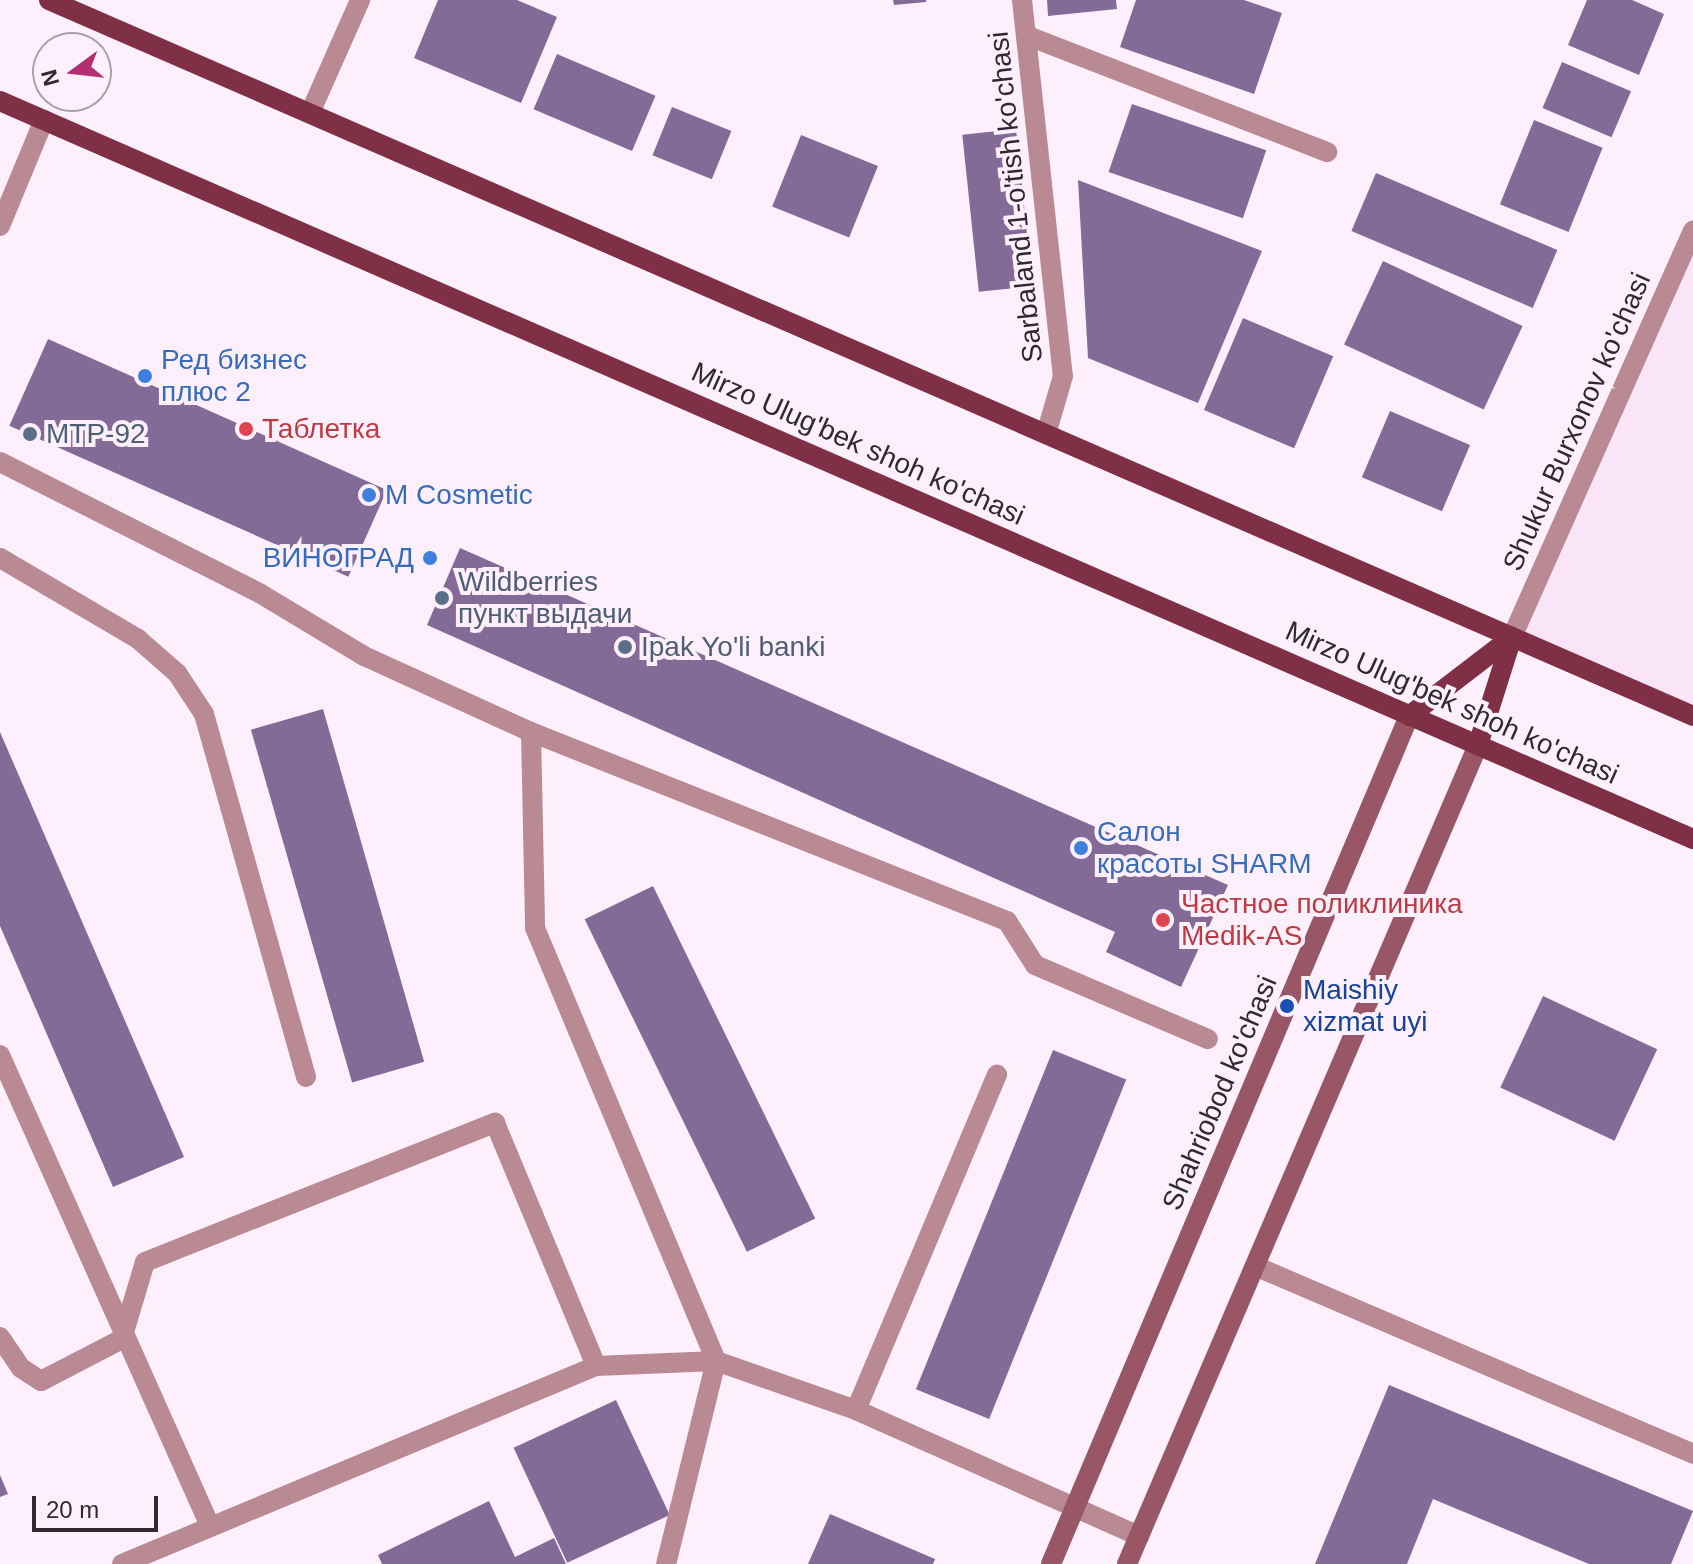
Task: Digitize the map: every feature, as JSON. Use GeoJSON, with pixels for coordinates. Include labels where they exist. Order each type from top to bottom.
{"type":"FeatureCollection","features":[{"type":"Feature","properties":{"kind":"main road"},"geometry":{"type":"LineString","coordinates":[[49,0],[1693,716]]}},
{"type":"Feature","properties":{"kind":"main road","name":"Mirzo Ulug'bek shoh ko'chasi"},"geometry":{"type":"LineString","coordinates":[[0,101],[1693,839]]}},
{"type":"Feature","properties":{"kind":"main road"},"geometry":{"type":"LineString","coordinates":[[1127,1564],[1478,745],[1512,637]]}},
{"type":"Feature","properties":{"kind":"main road","name":"Shahriobod ko'chasi"},"geometry":{"type":"LineString","coordinates":[[1051,1564],[1409,716],[1512,637]]}},
{"type":"Feature","properties":{"kind":"street"},"geometry":{"type":"LineString","coordinates":[[310,113],[360,0]]}},
{"type":"Feature","properties":{"kind":"street","name":"Sarbaland 1-o'tish ko'chasi"},"geometry":{"type":"LineString","coordinates":[[1022,0],[1063,376],[1046,434]]}},
{"type":"Feature","properties":{"kind":"street"},"geometry":{"type":"LineString","coordinates":[[1028,36],[1327,152]]}},
{"type":"Feature","properties":{"kind":"street"},"geometry":{"type":"LineString","coordinates":[[0,226],[44,120]]}},
{"type":"Feature","properties":{"kind":"street","name":"Shukur Burxonov ko'chasi"},"geometry":{"type":"LineString","coordinates":[[1512,637],[1693,230]]}},
{"type":"Feature","properties":{"kind":"street"},"geometry":{"type":"LineString","coordinates":[[0,462],[261,594],[364,656],[531,732],[1007,921],[1035,965],[1208,1039]]}},
{"type":"Feature","properties":{"kind":"street"},"geometry":{"type":"LineString","coordinates":[[0,558],[138,639],[177,673],[204,714],[306,1077]]}},
{"type":"Feature","properties":{"kind":"street"},"geometry":{"type":"LineString","coordinates":[[531,732],[535,928],[716,1361],[666,1564]]}},
{"type":"Feature","properties":{"kind":"street"},"geometry":{"type":"LineString","coordinates":[[0,1055],[122,1339],[210,1526]]}},
{"type":"Feature","properties":{"kind":"street"},"geometry":{"type":"LineString","coordinates":[[856,1410],[997,1074]]}},
{"type":"Feature","properties":{"kind":"street"},"geometry":{"type":"LineString","coordinates":[[0,1337],[21,1368],[41,1381],[122,1339],[145,1262],[495,1123],[596,1366]]}},
{"type":"Feature","properties":{"kind":"street"},"geometry":{"type":"LineString","coordinates":[[1255,1266],[1693,1454]]}},
{"type":"Feature","properties":{"kind":"street"},"geometry":{"type":"LineString","coordinates":[[122,1564],[596,1366],[716,1361],[856,1410],[1139,1536]]}},
{"type":"Feature","properties":{"kind":"shaded area"},"geometry":{"type":"Polygon","coordinates":[[[1693,230],[1693,716],[1512,637],[1693,230]]]}},
{"type":"Feature","properties":{"kind":"building"},"geometry":{"type":"Polygon","coordinates":[[[438,0],[517,0],[557,17],[521,103],[414,58],[438,0]]]}},
{"type":"Feature","properties":{"kind":"building"},"geometry":{"type":"Polygon","coordinates":[[[893,0],[926,0],[926,2],[894,5],[893,0]]]}},
{"type":"Feature","properties":{"kind":"building"},"geometry":{"type":"Polygon","coordinates":[[[1047,0],[1116,0],[1117,9],[1048,16],[1047,0]]]}},
{"type":"Feature","properties":{"kind":"building"},"geometry":{"type":"Polygon","coordinates":[[[1136,0],[1244,0],[1282,13],[1254,94],[1120,47],[1136,0]]]}},
{"type":"Feature","properties":{"kind":"building"},"geometry":{"type":"Polygon","coordinates":[[[1587,0],[1632,0],[1664,14],[1639,75],[1568,45],[1587,0]]]}},
{"type":"Feature","properties":{"kind":"building"},"geometry":{"type":"Polygon","coordinates":[[[557,54],[655,96],[632,151],[534,109],[557,54]]]}},
{"type":"Feature","properties":{"kind":"building"},"geometry":{"type":"Polygon","coordinates":[[[1562,62],[1631,91],[1612,137],[1542,108],[1562,62]]]}},
{"type":"Feature","properties":{"kind":"building"},"geometry":{"type":"Polygon","coordinates":[[[1132,104],[1266,150],[1243,218],[1109,172],[1132,104]]]}},
{"type":"Feature","properties":{"kind":"building"},"geometry":{"type":"Polygon","coordinates":[[[672,107],[731,131],[712,179],[653,155],[672,107]]]}},
{"type":"Feature","properties":{"kind":"building"},"geometry":{"type":"Polygon","coordinates":[[[1534,120],[1603,148],[1569,232],[1500,204],[1534,120]]]}},
{"type":"Feature","properties":{"kind":"building"},"geometry":{"type":"Polygon","coordinates":[[[1016,129],[1033,286],[979,292],[962,135],[1016,129]]]}},
{"type":"Feature","properties":{"kind":"building"},"geometry":{"type":"Polygon","coordinates":[[[801,135],[878,166],[849,237],[772,206],[801,135]]]}},
{"type":"Feature","properties":{"kind":"building"},"geometry":{"type":"Polygon","coordinates":[[[1376,173],[1557,250],[1533,308],[1351,231],[1376,173]]]}},
{"type":"Feature","properties":{"kind":"building"},"geometry":{"type":"Polygon","coordinates":[[[1078,180],[1262,251],[1198,403],[1088,358],[1078,180]]]}},
{"type":"Feature","properties":{"kind":"building"},"geometry":{"type":"Polygon","coordinates":[[[1383,261],[1523,326],[1484,409],[1344,344],[1383,261]]]}},
{"type":"Feature","properties":{"kind":"building"},"geometry":{"type":"Polygon","coordinates":[[[1243,318],[1333,356],[1294,448],[1204,410],[1243,318]]]}},
{"type":"Feature","properties":{"kind":"building"},"geometry":{"type":"Polygon","coordinates":[[[48,339],[387,490],[348,577],[9,426],[48,339]]]}},
{"type":"Feature","properties":{"kind":"building"},"geometry":{"type":"Polygon","coordinates":[[[1390,411],[1470,445],[1442,511],[1362,477],[1390,411]]]}},
{"type":"Feature","properties":{"kind":"building"},"geometry":{"type":"Polygon","coordinates":[[[460,548],[1228,885],[1181,987],[1106,952],[1115,932],[427,625],[460,548]]]}},
{"type":"Feature","properties":{"kind":"building"},"geometry":{"type":"Polygon","coordinates":[[[323,709],[424,1062],[352,1082],[251,730],[323,709]]]}},
{"type":"Feature","properties":{"kind":"building"},"geometry":{"type":"Polygon","coordinates":[[[0,732],[184,1157],[113,1187],[0,926],[0,732]]]}},
{"type":"Feature","properties":{"kind":"building"},"geometry":{"type":"Polygon","coordinates":[[[653,886],[815,1219],[747,1252],[585,919],[653,886]]]}},
{"type":"Feature","properties":{"kind":"building"},"geometry":{"type":"Polygon","coordinates":[[[1543,996],[1657,1049],[1615,1141],[1500,1088],[1543,996]]]}},
{"type":"Feature","properties":{"kind":"building"},"geometry":{"type":"Polygon","coordinates":[[[1053,1050],[1126,1080],[989,1419],[916,1389],[1053,1050]]]}},
{"type":"Feature","properties":{"kind":"building"},"geometry":{"type":"Polygon","coordinates":[[[1389,1385],[1693,1511],[1671,1564],[1589,1564],[1433,1499],[1407,1564],[1315,1564],[1389,1385]]]}},
{"type":"Feature","properties":{"kind":"building"},"geometry":{"type":"Polygon","coordinates":[[[616,1400],[670,1515],[567,1563],[514,1448],[616,1400]]]}},
{"type":"Feature","properties":{"kind":"building"},"geometry":{"type":"Polygon","coordinates":[[[0,1475],[8,1494],[0,1497],[0,1475]]]}},
{"type":"Feature","properties":{"kind":"building"},"geometry":{"type":"Polygon","coordinates":[[[489,1501],[515,1557],[554,1538],[566,1564],[382,1564],[378,1555],[489,1501]]]}},
{"type":"Feature","properties":{"kind":"building"},"geometry":{"type":"Polygon","coordinates":[[[830,1514],[935,1559],[933,1564],[808,1564],[830,1514]]]}},
{"type":"Feature","properties":{"kind":"place","name":"Ред бизнес плюс 2"},"geometry":{"type":"Point","coordinates":[145,376]}},
{"type":"Feature","properties":{"kind":"place","name":"Таблетка"},"geometry":{"type":"Point","coordinates":[246,429]}},
{"type":"Feature","properties":{"kind":"place","name":"MTP-92"},"geometry":{"type":"Point","coordinates":[30,434]}},
{"type":"Feature","properties":{"kind":"place","name":"M Cosmetic"},"geometry":{"type":"Point","coordinates":[369,495]}},
{"type":"Feature","properties":{"kind":"place","name":"ВИНОГРАД"},"geometry":{"type":"Point","coordinates":[430,558]}},
{"type":"Feature","properties":{"kind":"place","name":"Wildberries пункт выдачи"},"geometry":{"type":"Point","coordinates":[442,598]}},
{"type":"Feature","properties":{"kind":"place","name":"Ipak Yo'li banki"},"geometry":{"type":"Point","coordinates":[625,647]}},
{"type":"Feature","properties":{"kind":"place","name":"Салон красоты SHARM"},"geometry":{"type":"Point","coordinates":[1081,848]}},
{"type":"Feature","properties":{"kind":"place","name":"Частное поликлиника Medik-AS"},"geometry":{"type":"Point","coordinates":[1163,920]}},
{"type":"Feature","properties":{"kind":"place","name":"Maishiy xizmat uyi"},"geometry":{"type":"Point","coordinates":[1287,1006]}}]}
